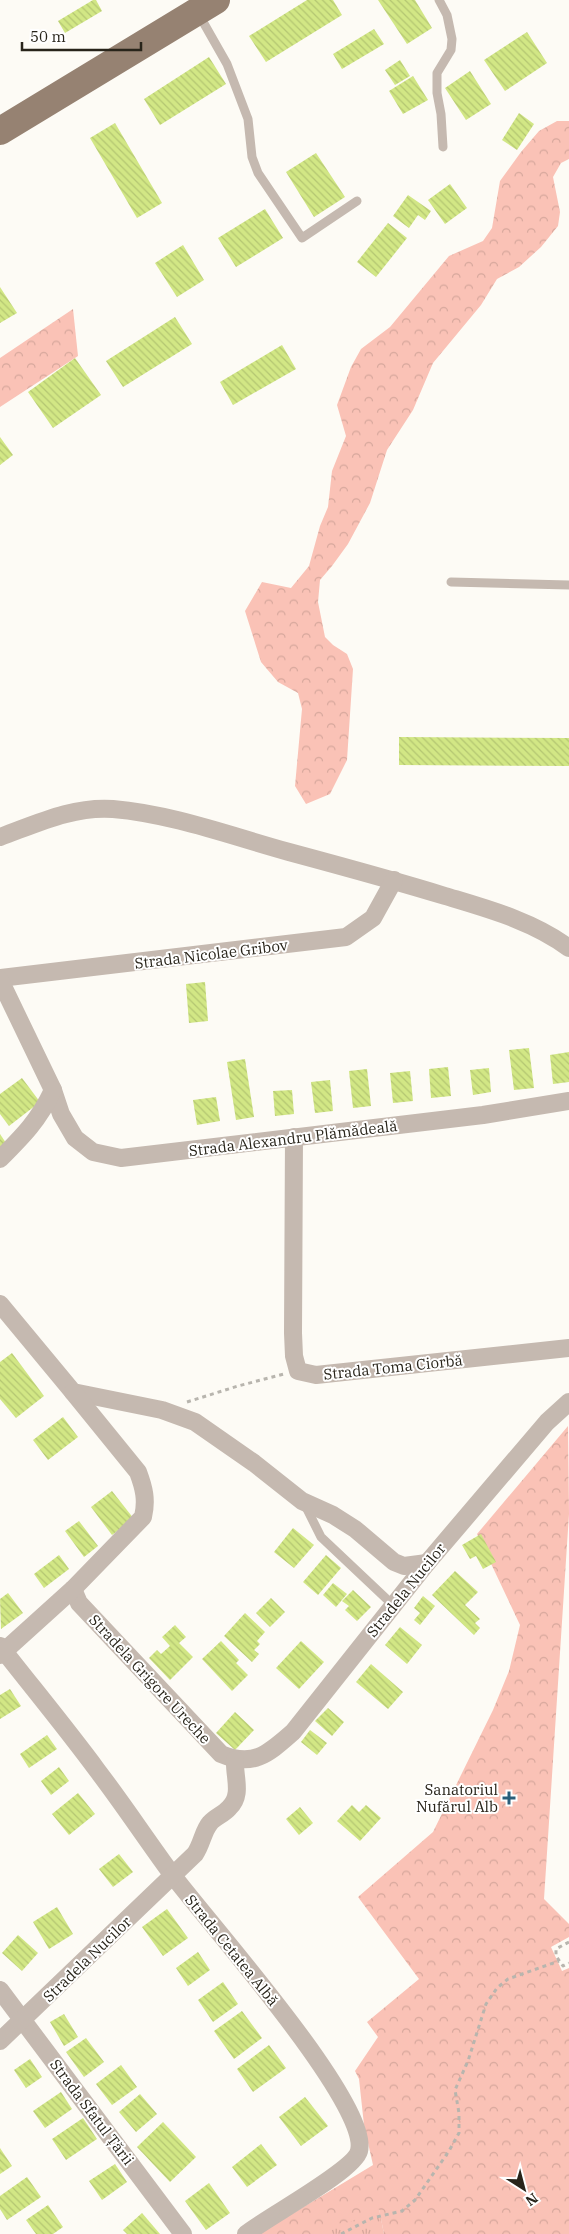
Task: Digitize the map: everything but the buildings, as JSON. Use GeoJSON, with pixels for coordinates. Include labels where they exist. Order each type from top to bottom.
{"type":"FeatureCollection","features":[{"type":"Feature","properties":{"kind":"main road"},"geometry":{"type":"LineString","coordinates":[[0,131],[207,6]]}},
{"type":"Feature","properties":{"kind":"street"},"geometry":{"type":"LineString","coordinates":[[0,838],[63,814],[111,809],[155,815],[394,880],[498,912],[554,937],[569,948]]}},
{"type":"Feature","properties":{"kind":"street","name":"Strada Nicolae Gribov"},"geometry":{"type":"LineString","coordinates":[[0,979],[346,937],[374,918],[394,880]]}},
{"type":"Feature","properties":{"kind":"street","name":"Strada Alexandru Plămădeală"},"geometry":{"type":"LineString","coordinates":[[0,979],[53,1090],[61,1114],[75,1138],[93,1152],[121,1158],[483,1115],[569,1102]]}},
{"type":"Feature","properties":{"kind":"street"},"geometry":{"type":"LineString","coordinates":[[0,1159],[26,1134],[43,1111],[53,1090]]}},
{"type":"Feature","properties":{"kind":"street"},"geometry":{"type":"LineString","coordinates":[[294,1137],[293,1333],[294,1356],[298,1371]]}},
{"type":"Feature","properties":{"kind":"street"},"geometry":{"type":"LineString","coordinates":[[0,1304],[138,1472],[144,1487],[146,1503],[142,1517],[135,1526],[72,1589],[1,1650]]}},
{"type":"Feature","properties":{"kind":"street","name":"Strada Toma Ciorbă"},"geometry":{"type":"LineString","coordinates":[[298,1371],[316,1375],[569,1348]]}},
{"type":"Feature","properties":{"kind":"street"},"geometry":{"type":"LineString","coordinates":[[73,1392],[162,1410],[195,1422],[220,1438],[302,1501],[333,1515],[355,1529],[394,1562],[404,1566],[426,1563]]}},
{"type":"Feature","properties":{"kind":"street","name":"Stradela Nucilor"},"geometry":{"type":"LineString","coordinates":[[0,2041],[195,1854],[202,1844],[211,1822],[230,1808],[236,1798],[238,1783],[235,1760],[247,1761],[257,1758],[274,1749],[293,1732],[426,1563],[547,1422],[569,1402]]}},
{"type":"Feature","properties":{"kind":"street","name":"Stradela Grigore Ureche"},"geometry":{"type":"LineString","coordinates":[[72,1589],[78,1603],[205,1739],[221,1754],[235,1760]]}},
{"type":"Feature","properties":{"kind":"street","name":"Strada Cetatea Albă"},"geometry":{"type":"LineString","coordinates":[[1,1650],[97,1770],[172,1875],[257,1977],[332,2081],[354,2122],[360,2148],[356,2159],[341,2172],[246,2234]]}},
{"type":"Feature","properties":{"kind":"street","name":"Strada Sfatul Țării"},"geometry":{"type":"LineString","coordinates":[[0,1990],[183,2234]]}},
{"type":"Feature","properties":{"kind":"lane"},"geometry":{"type":"LineString","coordinates":[[439,0],[447,15],[452,39],[451,50],[437,73],[442,147]]}},
{"type":"Feature","properties":{"kind":"lane"},"geometry":{"type":"LineString","coordinates":[[207,6],[248,119],[252,157],[258,173],[302,238],[357,201]]}},
{"type":"Feature","properties":{"kind":"lane"},"geometry":{"type":"LineString","coordinates":[[451,582],[569,585]]}},
{"type":"Feature","properties":{"kind":"lane"},"geometry":{"type":"LineString","coordinates":[[302,1501],[321,1537],[393,1605]]}},
{"type":"Feature","properties":{"kind":"path"},"geometry":{"type":"LineString","coordinates":[[162,1410],[238,1386],[298,1371]]}},
{"type":"Feature","properties":{"kind":"path"},"geometry":{"type":"LineString","coordinates":[[569,1942],[556,1950],[559,1961],[563,1966],[569,1962]]}},
{"type":"Feature","properties":{"kind":"path"},"geometry":{"type":"LineString","coordinates":[[341,2234],[372,2218],[402,2211],[415,2200],[450,2151],[459,2133],[459,2113],[455,2090],[468,2061],[486,2004],[497,1988],[508,1979],[559,1961]]}},
{"type":"Feature","properties":{"kind":"green space"},"geometry":{"type":"Polygon","coordinates":[[[557,121],[569,121],[569,159],[561,163],[553,177],[560,212],[558,226],[541,247],[519,267],[497,279],[481,305],[433,363],[413,410],[387,450],[370,503],[348,544],[320,580],[318,602],[325,637],[347,654],[353,669],[347,760],[330,794],[306,804],[295,786],[302,709],[298,693],[278,682],[261,662],[245,611],[262,582],[291,588],[309,566],[320,526],[328,507],[332,471],[346,436],[337,405],[351,367],[361,349],[390,327],[449,256],[483,241],[492,228],[500,181],[539,131],[557,121]]]}},
{"type":"Feature","properties":{"kind":"green space"},"geometry":{"type":"Polygon","coordinates":[[[73,309],[78,356],[0,407],[0,358],[73,309]]]}},
{"type":"Feature","properties":{"kind":"green space","name":"Sanatoriul Nufărul Alb"},"geometry":{"type":"Polygon","coordinates":[[[568,1426],[569,1514],[544,1899],[569,1924],[569,1937],[551,1947],[562,1971],[569,1968],[569,2234],[384,2234],[379,2209],[350,2222],[328,2225],[316,2234],[259,2234],[373,2165],[364,2125],[359,2079],[355,2071],[378,2037],[367,2022],[419,1979],[358,1897],[433,1832],[493,1710],[509,1671],[520,1625],[477,1534],[568,1426]]]}},
{"type":"Feature","properties":{"kind":"green space"},"geometry":{"type":"Polygon","coordinates":[[[371,2167],[384,2234],[259,2234],[371,2167]]]}},
{"type":"Feature","properties":{"kind":"place","name":"Sanatoriul Nufărul Alb"},"geometry":{"type":"Point","coordinates":[509,1798]}}]}
